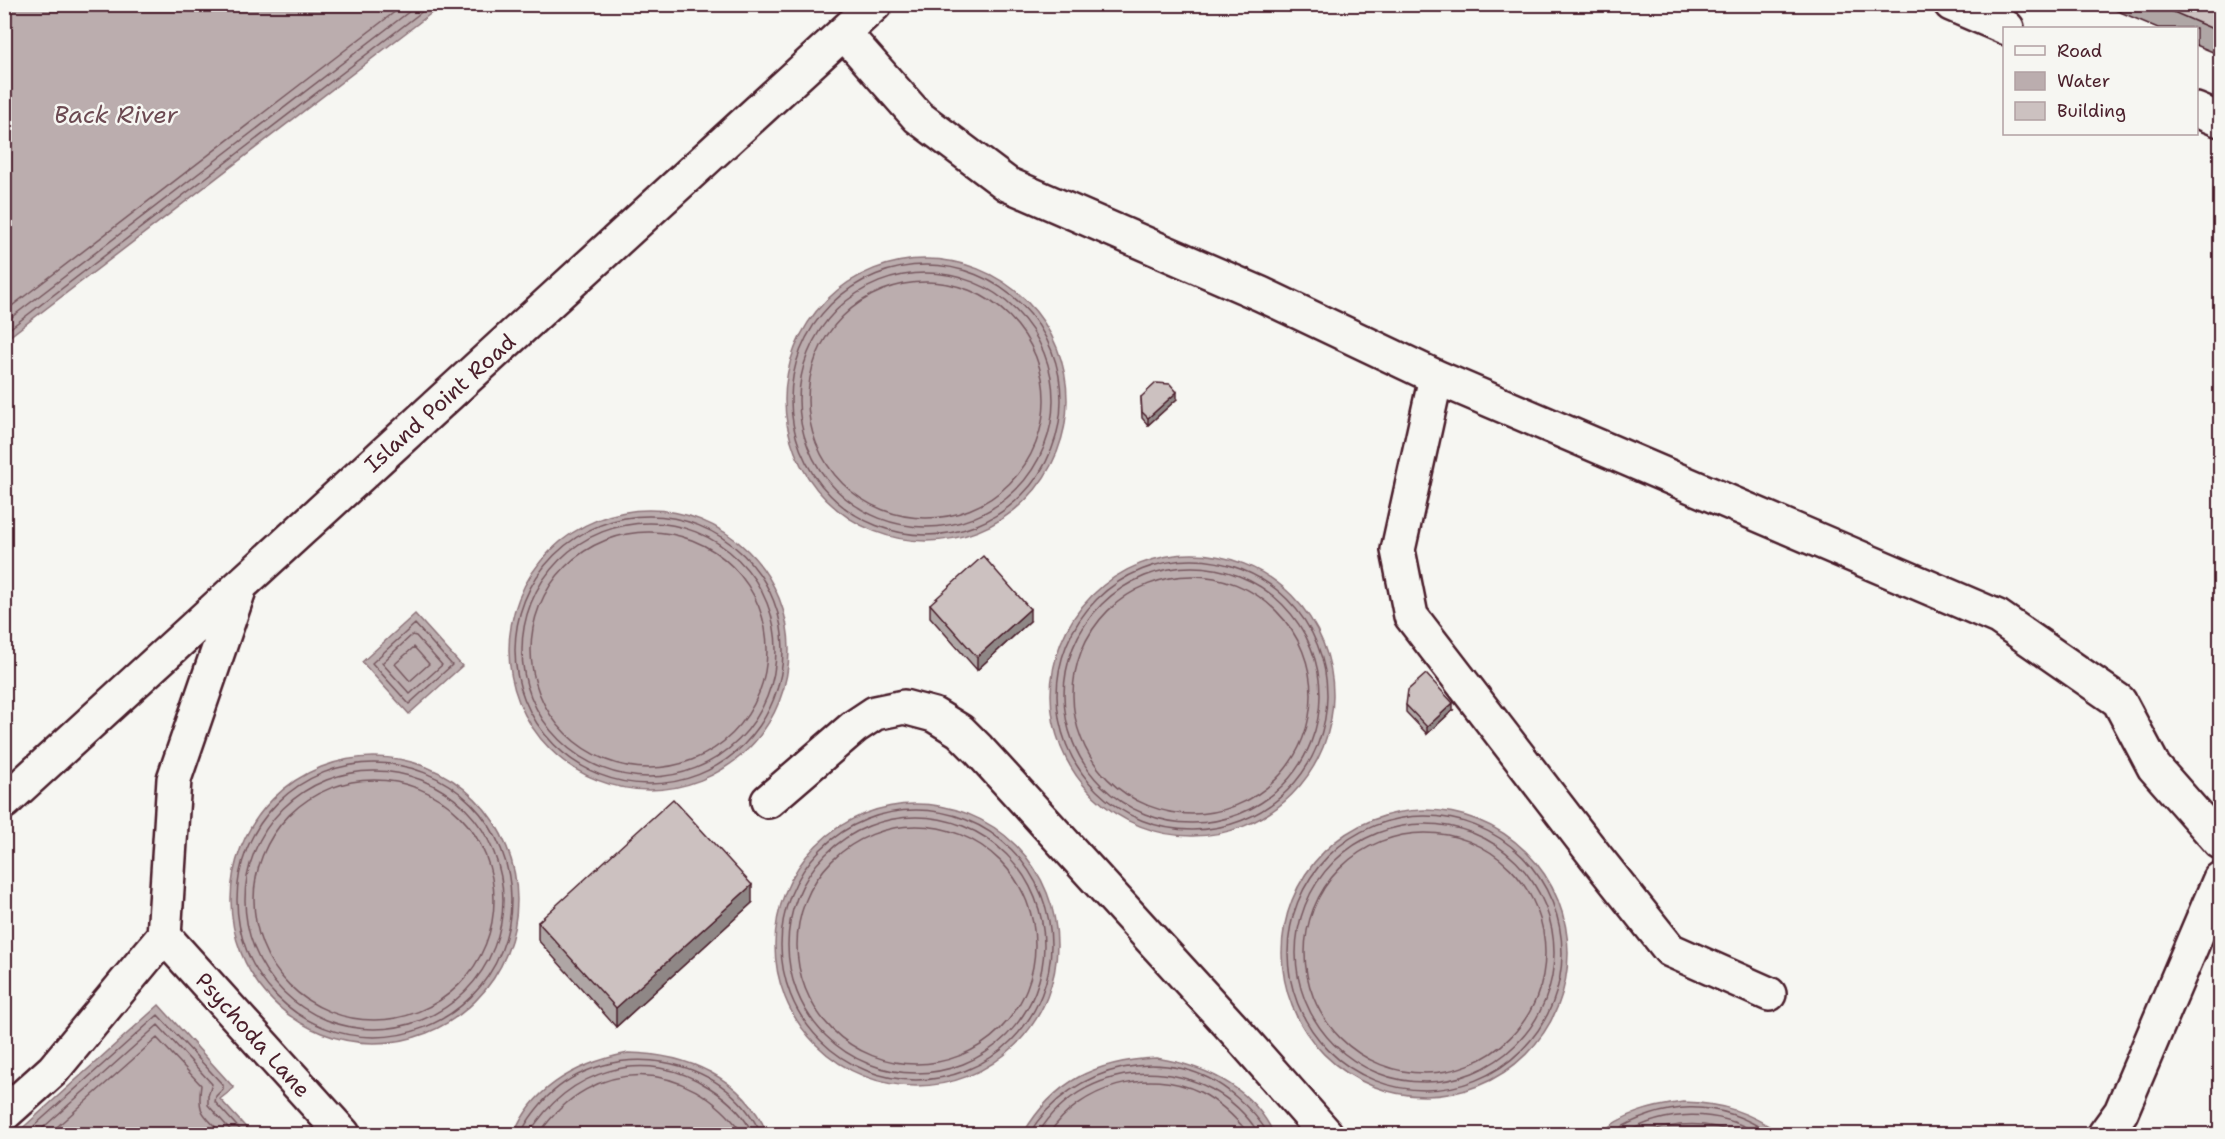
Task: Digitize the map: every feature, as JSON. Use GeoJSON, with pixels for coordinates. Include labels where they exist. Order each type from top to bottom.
{"type":"FeatureCollection","features":[{"type":"Feature","properties":{"kind":"street","name":"Island Point Road"},"geometry":{"type":"LineString","coordinates":[[4,802],[876,4]]}},
{"type":"Feature","properties":{"kind":"street"},"geometry":{"type":"LineString","coordinates":[[1951,4],[2005,27]]}},
{"type":"Feature","properties":{"kind":"street"},"geometry":{"type":"LineString","coordinates":[[844,33],[918,117],[1007,184],[1261,294],[1436,377],[1998,617],[2119,701],[2154,767],[2220,842]]}},
{"type":"Feature","properties":{"kind":"street"},"geometry":{"type":"LineString","coordinates":[[2198,111],[2220,120]]}},
{"type":"Feature","properties":{"kind":"street"},"geometry":{"type":"LineString","coordinates":[[1436,377],[1398,550],[1411,616],[1588,848],[1670,950],[1769,994]]}},
{"type":"Feature","properties":{"kind":"street"},"geometry":{"type":"LineString","coordinates":[[4,1114],[53,1070],[164,936],[174,779],[241,586]]}},
{"type":"Feature","properties":{"kind":"street"},"geometry":{"type":"LineString","coordinates":[[768,801],[854,727],[875,713],[904,707],[934,715],[960,731],[978,749],[1326,1134]]}},
{"type":"Feature","properties":{"kind":"street"},"geometry":{"type":"LineString","coordinates":[[2105,1134],[2121,1112],[2220,879]]}},
{"type":"Feature","properties":{"kind":"street","name":"Psychoda Lane"},"geometry":{"type":"LineString","coordinates":[[164,936],[343,1134]]}},
{"type":"Feature","properties":{"kind":"water","name":"Back River"},"geometry":{"type":"Polygon","coordinates":[[[5,4],[442,4],[442,5],[5,340],[5,4]]]}},
{"type":"Feature","properties":{"kind":"water"},"geometry":{"type":"Polygon","coordinates":[[[926,259],[953,262],[980,270],[1004,283],[1026,300],[1043,322],[1056,346],[1064,373],[1067,400],[1064,427],[1056,454],[1043,478],[1026,500],[1004,517],[980,530],[953,538],[926,541],[899,538],[872,530],[848,517],[826,500],[809,478],[796,454],[788,427],[785,400],[788,373],[796,346],[809,322],[826,300],[848,283],[872,270],[899,262],[926,259]]]}},
{"type":"Feature","properties":{"kind":"water"},"geometry":{"type":"Polygon","coordinates":[[[663,510],[703,520],[715,526],[738,542],[757,561],[779,596],[787,623],[789,650],[787,677],[779,704],[766,728],[748,749],[727,767],[703,780],[663,790],[635,790],[595,780],[571,767],[550,749],[532,728],[519,704],[511,677],[509,636],[519,596],[532,572],[550,551],[571,533],[595,520],[622,512],[663,510]]]}},
{"type":"Feature","properties":{"kind":"water"},"geometry":{"type":"Polygon","coordinates":[[[1206,554],[1220,556],[1259,570],[1292,595],[1310,616],[1323,641],[1331,667],[1333,695],[1331,723],[1323,749],[1310,774],[1292,795],[1271,813],[1246,826],[1220,834],[1178,836],[1164,834],[1125,820],[1102,804],[1083,785],[1067,762],[1053,723],[1051,681],[1053,667],[1067,628],[1083,605],[1102,586],[1125,570],[1164,556],[1206,554]]]}},
{"type":"Feature","properties":{"kind":"water"},"geometry":{"type":"Polygon","coordinates":[[[415,614],[462,666],[409,714],[362,662],[415,614]]]}},
{"type":"Feature","properties":{"kind":"water"},"geometry":{"type":"Polygon","coordinates":[[[374,757],[402,760],[429,768],[453,781],[475,799],[493,821],[506,845],[514,872],[517,900],[514,928],[506,955],[493,979],[475,1001],[453,1019],[429,1032],[402,1040],[374,1043],[346,1040],[319,1032],[295,1019],[273,1001],[255,979],[242,955],[234,928],[231,900],[234,872],[242,845],[255,821],[273,799],[295,781],[319,768],[346,760],[374,757]]]}},
{"type":"Feature","properties":{"kind":"water"},"geometry":{"type":"Polygon","coordinates":[[[930,804],[944,806],[983,820],[1016,845],[1041,878],[1047,891],[1055,917],[1057,945],[1055,973],[1047,999],[1041,1012],[1016,1045],[983,1070],[970,1076],[944,1084],[902,1086],[888,1084],[849,1070],[826,1054],[807,1035],[791,1012],[777,973],[775,931],[777,917],[791,878],[807,855],[826,836],[849,820],[888,806],[930,804]]]}},
{"type":"Feature","properties":{"kind":"water"},"geometry":{"type":"Polygon","coordinates":[[[1425,810],[1453,813],[1480,821],[1504,834],[1526,852],[1544,874],[1557,898],[1565,925],[1568,953],[1565,981],[1557,1008],[1544,1032],[1526,1054],[1504,1072],[1480,1085],[1453,1093],[1425,1096],[1397,1093],[1370,1085],[1346,1072],[1324,1054],[1306,1032],[1293,1008],[1285,981],[1282,953],[1285,925],[1293,898],[1306,874],[1324,852],[1346,834],[1370,821],[1397,813],[1425,810]]]}},
{"type":"Feature","properties":{"kind":"water"},"geometry":{"type":"Polygon","coordinates":[[[159,1005],[234,1088],[220,1099],[252,1134],[16,1134],[159,1005]]]}},
{"type":"Feature","properties":{"kind":"water"},"geometry":{"type":"Polygon","coordinates":[[[628,1053],[672,1058],[711,1072],[744,1097],[768,1134],[514,1134],[533,1102],[560,1079],[592,1063],[628,1053]]]}},
{"type":"Feature","properties":{"kind":"water"},"geometry":{"type":"Polygon","coordinates":[[[1156,1058],[1192,1066],[1225,1081],[1253,1103],[1274,1134],[1023,1134],[1048,1100],[1078,1077],[1114,1064],[1156,1058]]]}},
{"type":"Feature","properties":{"kind":"water"},"geometry":{"type":"Polygon","coordinates":[[[1683,1102],[1711,1104],[1735,1110],[1782,1134],[1600,1134],[1628,1116],[1650,1108],[1683,1102]]]}},
{"type":"Feature","properties":{"kind":"building"},"geometry":{"type":"Polygon","coordinates":[[[2155,4],[2220,4],[2220,32],[2155,4]]]}},
{"type":"Feature","properties":{"kind":"building"},"geometry":{"type":"Polygon","coordinates":[[[1156,383],[1170,384],[1177,392],[1148,418],[1142,412],[1141,397],[1156,383]]]}},
{"type":"Feature","properties":{"kind":"building"},"geometry":{"type":"Polygon","coordinates":[[[983,556],[1030,609],[977,657],[930,604],[983,556]]]}},
{"type":"Feature","properties":{"kind":"building"},"geometry":{"type":"Polygon","coordinates":[[[1426,674],[1453,703],[1427,727],[1406,705],[1408,690],[1426,674]]]}},
{"type":"Feature","properties":{"kind":"building"},"geometry":{"type":"Polygon","coordinates":[[[673,799],[752,885],[616,1008],[538,922],[673,799]]]}}]}
